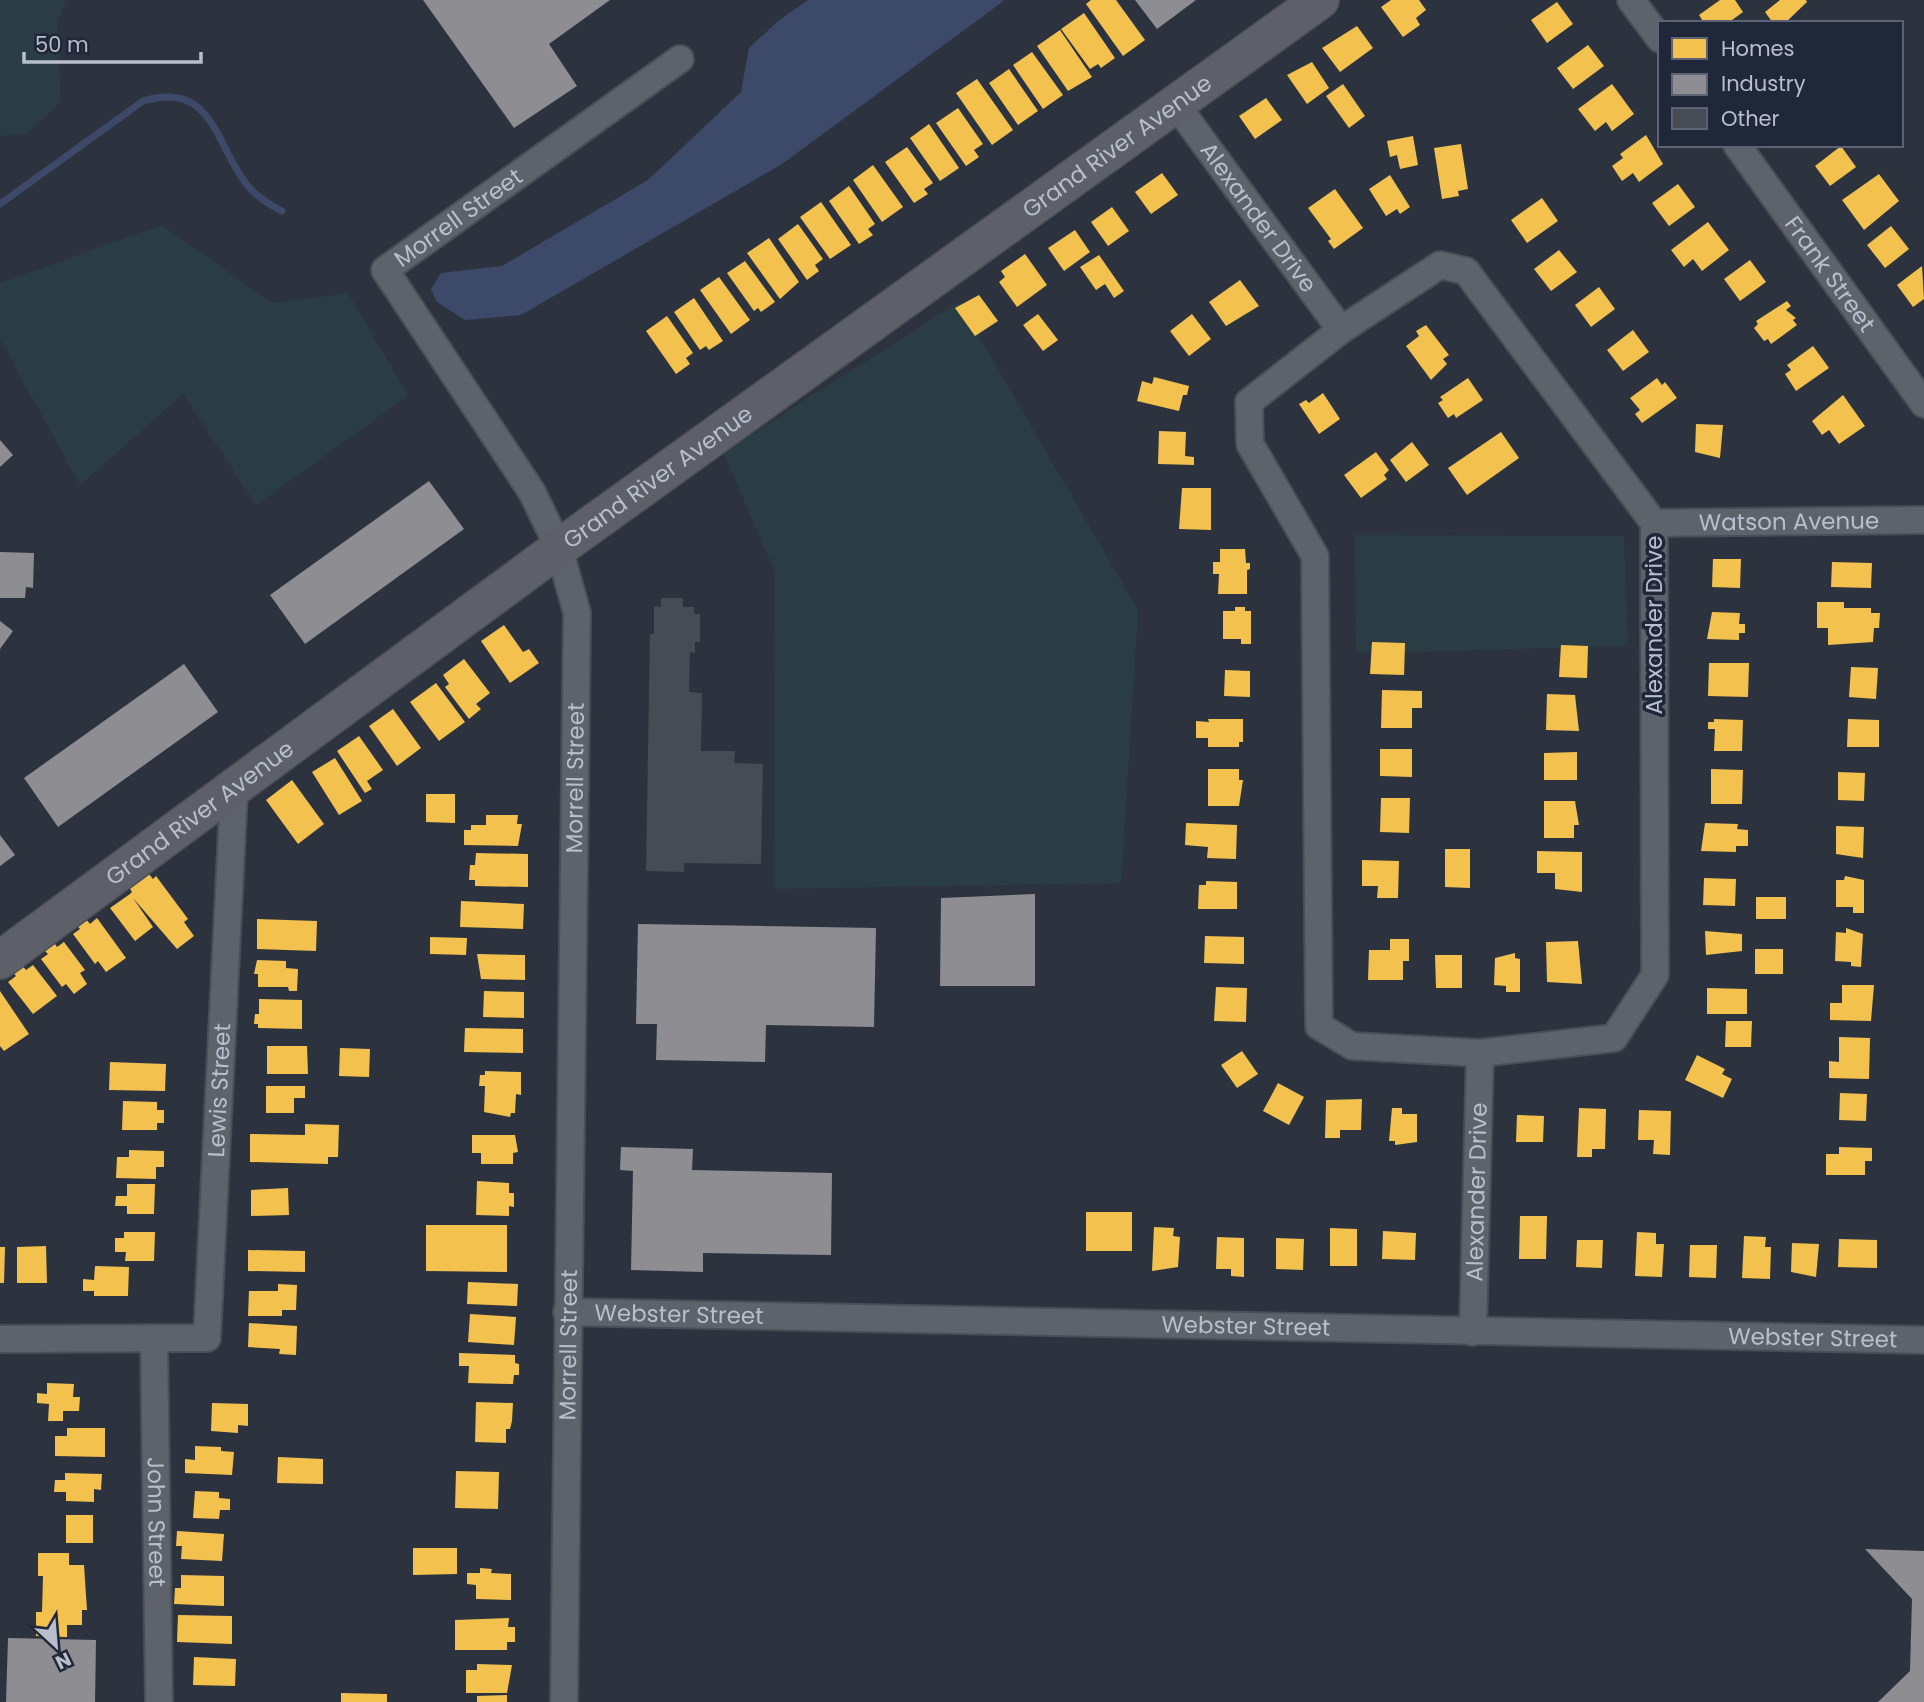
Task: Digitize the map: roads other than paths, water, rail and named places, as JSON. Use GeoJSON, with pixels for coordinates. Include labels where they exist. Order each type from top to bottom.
{"type":"FeatureCollection","features":[{"type":"Feature","properties":{"kind":"street","name":"Grand River Avenue"},"geometry":{"type":"LineString","coordinates":[[0,960],[559,548],[1321,0]]}},
{"type":"Feature","properties":{"kind":"street"},"geometry":{"type":"LineString","coordinates":[[1632,0],[1658,36]]}},
{"type":"Feature","properties":{"kind":"street","name":"Morrell Street"},"geometry":{"type":"LineString","coordinates":[[564,1702],[578,614],[559,548],[531,492],[384,270],[680,59]]}},
{"type":"Feature","properties":{"kind":"street","name":"Alexander Drive"},"geometry":{"type":"LineString","coordinates":[[1177,106],[1341,330]]}},
{"type":"Feature","properties":{"kind":"street","name":"Frank Street"},"geometry":{"type":"LineString","coordinates":[[1738,147],[1924,404]]}},
{"type":"Feature","properties":{"kind":"street","name":"Alexander Drive"},"geometry":{"type":"LineString","coordinates":[[1440,265],[1466,271],[1654,523],[1654,975],[1614,1038],[1479,1053],[1352,1046],[1320,1026],[1315,556],[1250,444],[1250,402],[1341,330],[1440,265]]}},
{"type":"Feature","properties":{"kind":"street","name":"Watson Avenue"},"geometry":{"type":"LineString","coordinates":[[1654,523],[1924,520]]}},
{"type":"Feature","properties":{"kind":"street","name":"Lewis Street"},"geometry":{"type":"LineString","coordinates":[[153,1340],[207,1338],[234,790]]}},
{"type":"Feature","properties":{"kind":"street","name":"Alexander Drive"},"geometry":{"type":"LineString","coordinates":[[1473,1332],[1479,1053]]}},
{"type":"Feature","properties":{"kind":"street","name":"Webster Street"},"geometry":{"type":"LineString","coordinates":[[567,1312],[1924,1340]]}},
{"type":"Feature","properties":{"kind":"street"},"geometry":{"type":"LineString","coordinates":[[0,1339],[153,1340]]}},
{"type":"Feature","properties":{"kind":"street","name":"John Street"},"geometry":{"type":"LineString","coordinates":[[153,1340],[159,1702]]}},
{"type":"Feature","properties":{"kind":"water"},"geometry":{"type":"Polygon","coordinates":[[[808,0],[1005,0],[782,164],[521,315],[465,320],[437,302],[431,289],[441,273],[502,266],[648,180],[741,92],[749,48],[778,21],[808,0]]]}},
{"type":"Feature","properties":{"kind":"waterway"},"geometry":{"type":"LineString","coordinates":[[0,204],[143,101],[166,97],[183,99],[197,106],[217,132],[248,186],[282,211]]}}]}
